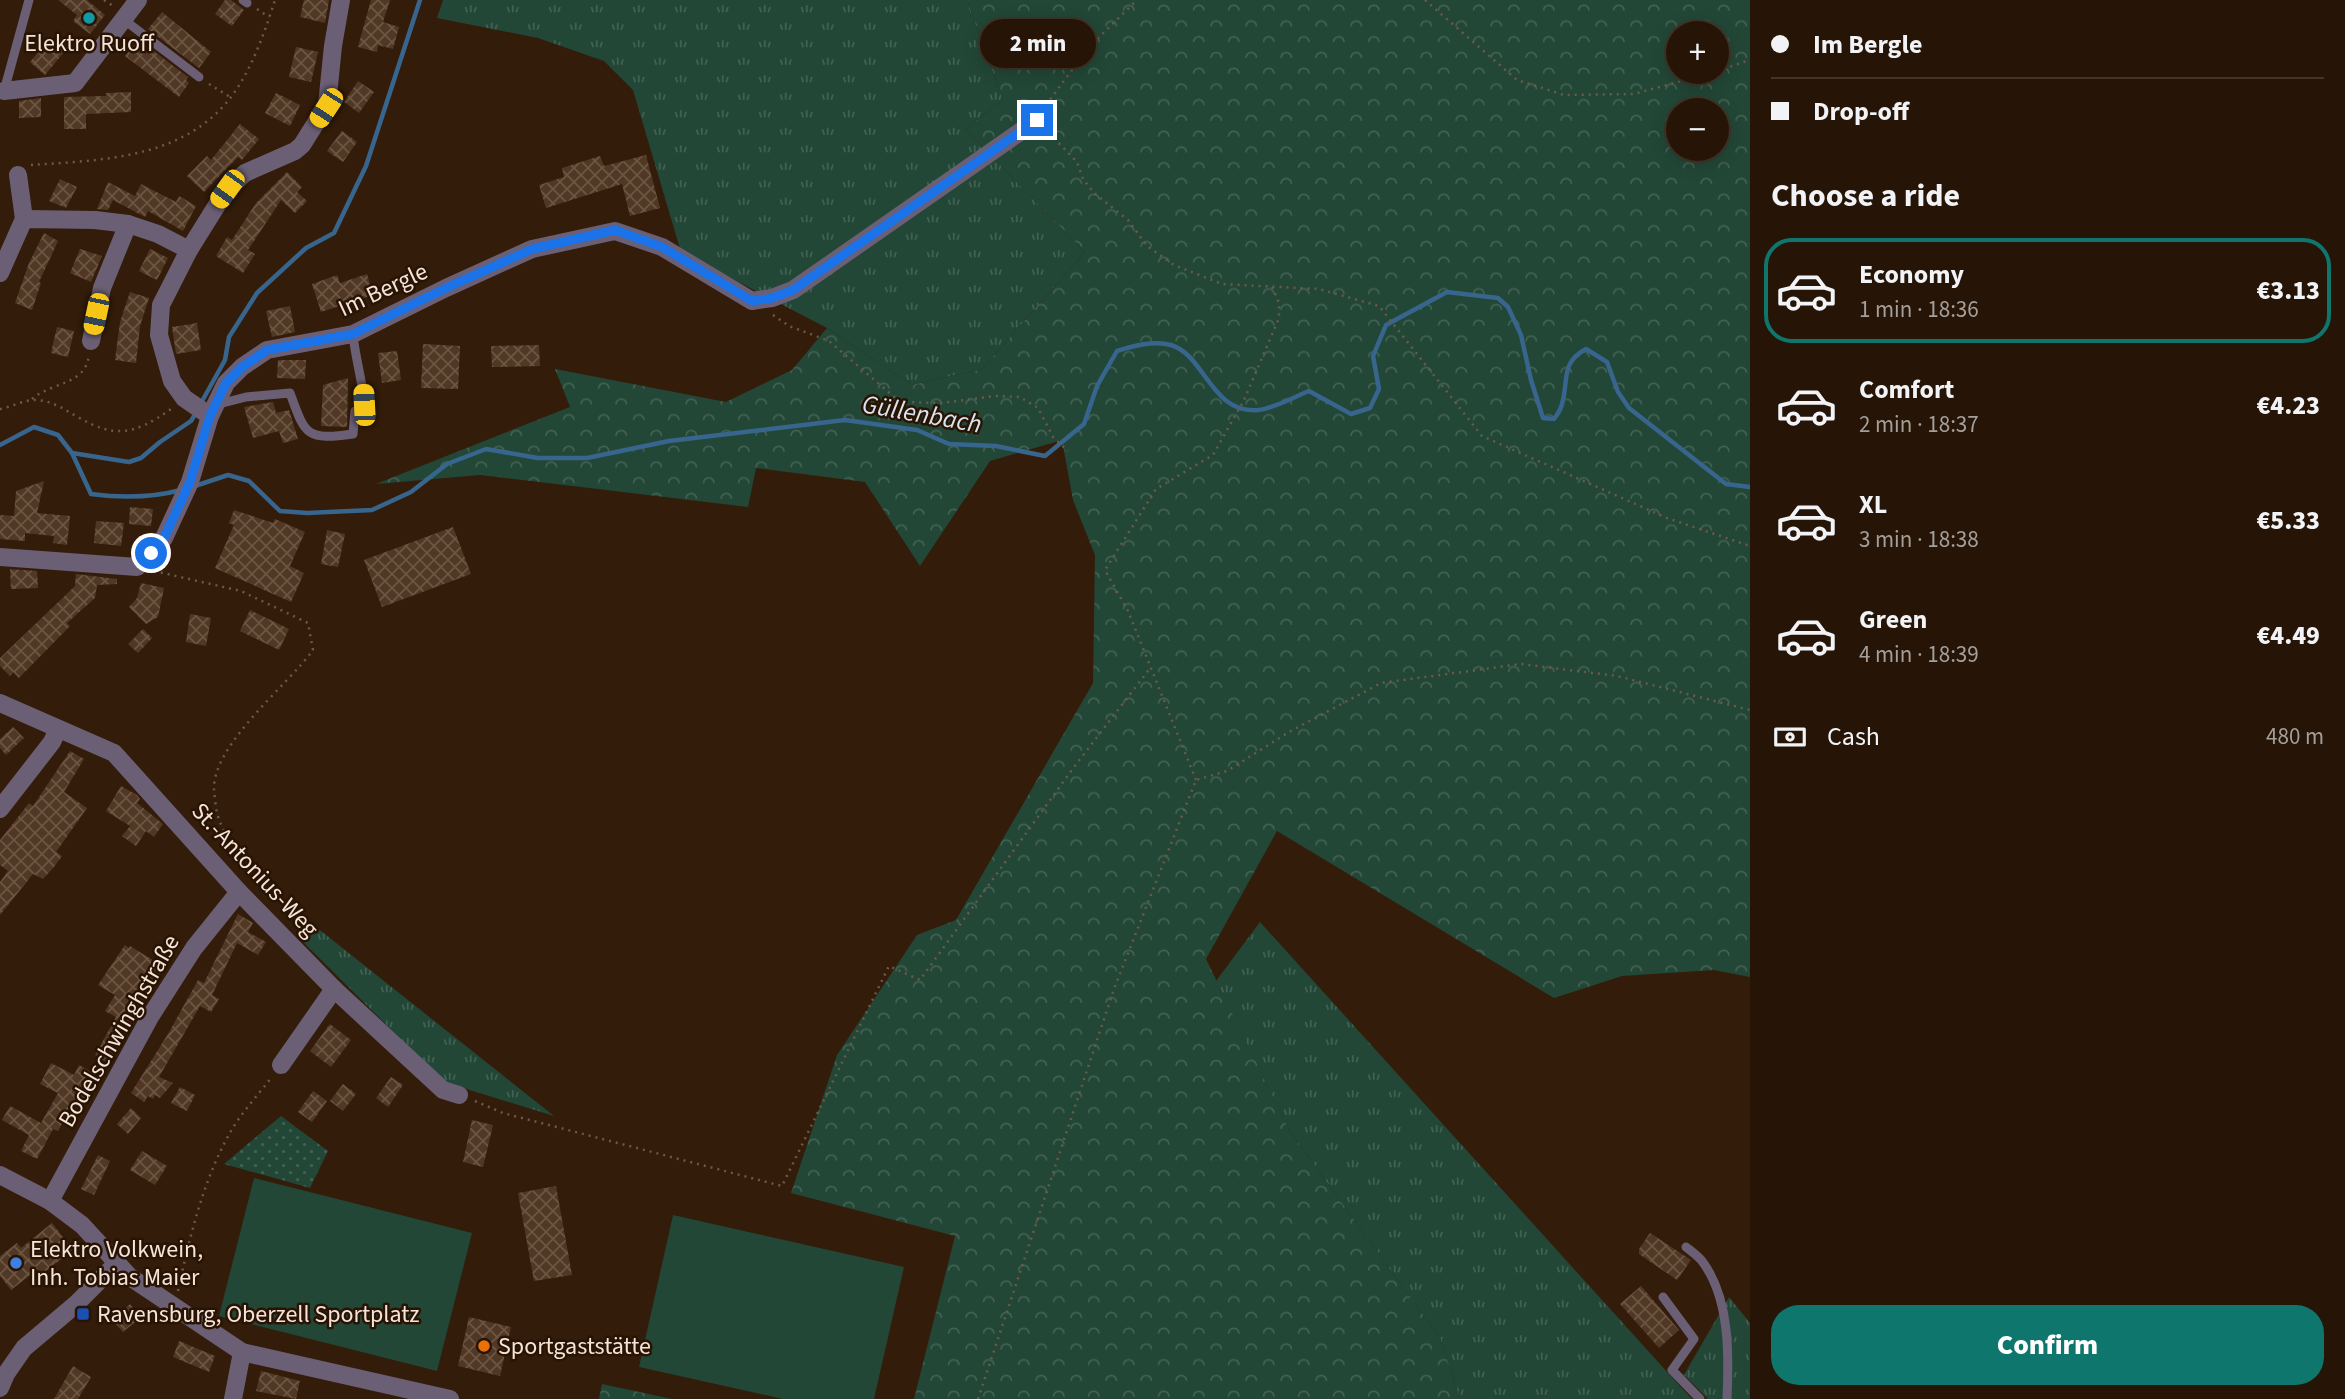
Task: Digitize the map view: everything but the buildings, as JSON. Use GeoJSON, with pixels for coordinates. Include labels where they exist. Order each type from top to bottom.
{"type":"FeatureCollection","features":[{"type":"Feature","properties":{"kind":"street"},"geometry":{"type":"LineString","coordinates":[[4,91],[75,83],[138,0]]}},
{"type":"Feature","properties":{"kind":"street"},"geometry":{"type":"LineString","coordinates":[[211,411],[185,398],[172,381],[159,326],[164,296],[227,189],[245,173],[295,151],[302,145],[326,108],[341,0]]}},
{"type":"Feature","properties":{"kind":"street"},"geometry":{"type":"LineString","coordinates":[[752,301],[772,298],[793,290],[1037,120]]}},
{"type":"Feature","properties":{"kind":"street"},"geometry":{"type":"LineString","coordinates":[[0,273],[24,219],[24,170]]}},
{"type":"Feature","properties":{"kind":"street"},"geometry":{"type":"LineString","coordinates":[[24,219],[96,219],[128,224],[158,234],[189,250]]}},
{"type":"Feature","properties":{"kind":"street"},"geometry":{"type":"LineString","coordinates":[[91,341],[102,288],[128,224]]}},
{"type":"Feature","properties":{"kind":"street","name":"Im Bergle"},"geometry":{"type":"LineString","coordinates":[[137,567],[164,538],[190,482],[211,411],[226,383],[242,367],[267,350],[353,334],[532,249],[615,230],[662,247],[752,301]]}},
{"type":"Feature","properties":{"kind":"street"},"geometry":{"type":"LineString","coordinates":[[0,556],[137,567]]}},
{"type":"Feature","properties":{"kind":"street","name":"St.-Antonius-Weg"},"geometry":{"type":"LineString","coordinates":[[0,703],[114,753],[239,892],[334,989],[443,1090],[459,1095]]}},
{"type":"Feature","properties":{"kind":"street"},"geometry":{"type":"LineString","coordinates":[[0,809],[52,741],[58,729]]}},
{"type":"Feature","properties":{"kind":"street","name":"Bodelschwinghstraße"},"geometry":{"type":"LineString","coordinates":[[50,1201],[150,1017],[194,948],[239,892]]}},
{"type":"Feature","properties":{"kind":"street"},"geometry":{"type":"LineString","coordinates":[[281,1065],[334,989]]}},
{"type":"Feature","properties":{"kind":"street"},"geometry":{"type":"LineString","coordinates":[[0,1175],[50,1201],[82,1225],[130,1277],[242,1352],[450,1399]]}},
{"type":"Feature","properties":{"kind":"street"},"geometry":{"type":"LineString","coordinates":[[0,1388],[24,1348],[91,1291],[116,1264]]}},
{"type":"Feature","properties":{"kind":"street"},"geometry":{"type":"LineString","coordinates":[[233,1399],[242,1352]]}},
{"type":"Feature","properties":{"kind":"lane"},"geometry":{"type":"LineString","coordinates":[[4,91],[29,0]]}},
{"type":"Feature","properties":{"kind":"lane"},"geometry":{"type":"LineString","coordinates":[[123,19],[198,77]]}},
{"type":"Feature","properties":{"kind":"lane"},"geometry":{"type":"LineString","coordinates":[[211,411],[246,397],[290,393],[303,428],[308,432],[333,437],[353,434],[355,411],[364,405],[353,334]]}},
{"type":"Feature","properties":{"kind":"lane"},"geometry":{"type":"LineString","coordinates":[[1686,1247],[1702,1261],[1713,1281],[1725,1317],[1728,1341],[1727,1399]]}},
{"type":"Feature","properties":{"kind":"lane"},"geometry":{"type":"LineString","coordinates":[[1664,1297],[1694,1339],[1672,1370],[1700,1399]]}},
{"type":"Feature","properties":{"kind":"path"},"geometry":{"type":"LineString","coordinates":[[24,170],[141,154],[199,126],[230,97],[251,60],[275,0]]}},
{"type":"Feature","properties":{"kind":"path"},"geometry":{"type":"LineString","coordinates":[[1138,0],[1089,47],[1060,83],[1037,120],[1077,162],[1083,179],[1094,193],[1128,220],[1147,246],[1174,265],[1222,284],[1318,289],[1379,306],[1482,436],[1667,518],[1750,545]]}},
{"type":"Feature","properties":{"kind":"path"},"geometry":{"type":"LineString","coordinates":[[1425,0],[1517,80],[1564,94],[1634,94],[1669,84]]}},
{"type":"Feature","properties":{"kind":"path"},"geometry":{"type":"LineString","coordinates":[[1729,67],[1750,60]]}},
{"type":"Feature","properties":{"kind":"path"},"geometry":{"type":"LineString","coordinates":[[198,77],[230,97]]}},
{"type":"Feature","properties":{"kind":"path"},"geometry":{"type":"LineString","coordinates":[[978,1399],[1114,989],[1196,780],[1128,611],[1105,570],[1156,489],[1213,455],[1244,400],[1279,318],[1279,303],[1272,286]]}},
{"type":"Feature","properties":{"kind":"path"},"geometry":{"type":"LineString","coordinates":[[752,301],[789,326],[829,341],[900,402],[942,403],[995,396],[1020,397],[1038,408],[1052,437],[1068,451]]}},
{"type":"Feature","properties":{"kind":"path"},"geometry":{"type":"LineString","coordinates":[[0,409],[32,399],[43,390],[75,379],[88,366],[91,341]]}},
{"type":"Feature","properties":{"kind":"path"},"geometry":{"type":"LineString","coordinates":[[32,399],[61,407],[94,427],[110,432],[131,430],[150,423],[185,398]]}},
{"type":"Feature","properties":{"kind":"path"},"geometry":{"type":"LineString","coordinates":[[137,567],[241,591],[308,622],[313,650],[299,670],[249,721],[225,751],[214,786],[218,818],[238,863],[239,892]]}},
{"type":"Feature","properties":{"kind":"path"},"geometry":{"type":"LineString","coordinates":[[1196,780],[1227,771],[1289,732],[1381,683],[1521,664],[1617,676],[1750,710]]}},
{"type":"Feature","properties":{"kind":"path"},"geometry":{"type":"LineString","coordinates":[[459,1095],[503,1113],[782,1186],[889,966],[920,980],[1074,767],[1151,667]]}},
{"type":"Feature","properties":{"kind":"path"},"geometry":{"type":"LineString","coordinates":[[174,1307],[190,1237],[208,1179],[232,1130],[281,1065]]}},
{"type":"Feature","properties":{"kind":"green space"},"geometry":{"type":"Polygon","coordinates":[[[443,0],[967,0],[1003,100],[965,129],[1085,252],[982,369],[912,385],[827,328],[681,252],[633,90],[604,61],[538,38],[437,18],[443,0]]]}},
{"type":"Feature","properties":{"kind":"green space"},"geometry":{"type":"Polygon","coordinates":[[[967,0],[1750,0],[1750,977],[1714,970],[1622,976],[1554,998],[1277,831],[1206,959],[1289,1130],[1440,1338],[1460,1399],[914,1399],[955,1236],[791,1193],[837,1055],[917,935],[956,920],[1093,683],[1095,555],[1073,500],[1062,440],[990,461],[920,566],[865,482],[756,468],[748,507],[480,475],[376,484],[570,407],[555,369],[726,402],[792,370],[827,328],[912,385],[982,369],[1085,252],[965,129],[1003,100],[967,0]]]}},
{"type":"Feature","properties":{"kind":"green space"},"geometry":{"type":"Polygon","coordinates":[[[1260,922],[1692,1399],[1460,1399],[1440,1338],[1289,1130],[1216,981],[1260,922]]]}},
{"type":"Feature","properties":{"kind":"green space"},"geometry":{"type":"Polygon","coordinates":[[[311,923],[554,1116],[444,1082],[297,936],[311,923]]]}},
{"type":"Feature","properties":{"kind":"green space"},"geometry":{"type":"Polygon","coordinates":[[[281,1116],[328,1151],[310,1188],[224,1164],[281,1116]]]}},
{"type":"Feature","properties":{"kind":"green space"},"geometry":{"type":"Polygon","coordinates":[[[254,1178],[472,1233],[437,1371],[219,1316],[254,1178]]]}},
{"type":"Feature","properties":{"kind":"green space"},"geometry":{"type":"Polygon","coordinates":[[[673,1215],[904,1267],[874,1399],[783,1399],[639,1367],[673,1215]]]}},
{"type":"Feature","properties":{"kind":"green space"},"geometry":{"type":"Polygon","coordinates":[[[1729,1297],[1750,1323],[1750,1399],[1708,1399],[1684,1375],[1729,1297]]]}},
{"type":"Feature","properties":{"kind":"green space"},"geometry":{"type":"Polygon","coordinates":[[[602,1384],[672,1399],[599,1399],[602,1384]]]}},
{"type":"Feature","properties":{"kind":"waterway"},"geometry":{"type":"LineString","coordinates":[[201,403],[225,360],[229,337],[257,293],[306,248],[334,233],[366,166],[420,0]]}},
{"type":"Feature","properties":{"kind":"waterway","name":"Güllenbach"},"geometry":{"type":"LineString","coordinates":[[192,487],[228,475],[249,481],[280,511],[307,513],[372,510],[411,492],[447,464],[486,449],[538,458],[587,458],[669,441],[845,420],[917,430],[949,444],[996,446],[1045,456],[1084,424],[1097,386],[1117,351],[1151,343],[1171,345],[1183,351],[1219,394],[1242,409],[1264,409],[1309,391],[1351,414],[1370,408],[1379,389],[1373,356],[1386,325],[1447,292],[1498,298],[1508,307],[1521,335],[1543,418],[1554,419],[1558,414],[1569,366],[1572,360],[1586,349],[1607,362],[1618,392],[1629,408],[1726,484],[1750,487]]}},
{"type":"Feature","properties":{"kind":"waterway"},"geometry":{"type":"LineString","coordinates":[[72,453],[129,462],[141,458],[191,421],[197,411]]}},
{"type":"Feature","properties":{"kind":"waterway","name":"Güllenbach"},"geometry":{"type":"LineString","coordinates":[[0,445],[34,427],[58,435],[72,453],[91,494],[136,496],[181,490]]}},
{"type":"Feature","properties":{"kind":"place","name":"Elektro Ruoff"},"geometry":{"type":"Point","coordinates":[89,18]}},
{"type":"Feature","properties":{"kind":"place","name":"Elektro Volkwein, Inh. Tobias Maier"},"geometry":{"type":"Point","coordinates":[16,1263]}},
{"type":"Feature","properties":{"kind":"place","name":"Ravensburg, Oberzell Sportplatz"},"geometry":{"type":"Point","coordinates":[83,1314]}},
{"type":"Feature","properties":{"kind":"place","name":"Sportgaststätte"},"geometry":{"type":"Point","coordinates":[484,1346]}},
{"type":"Feature","properties":{"kind":"route"},"geometry":{"type":"LineString","coordinates":[[151,553],[164,538],[190,482],[210,416],[226,383],[242,367],[267,350],[353,334],[532,249],[615,230],[662,247],[752,301],[772,298],[793,290],[1037,120]]}}]}
